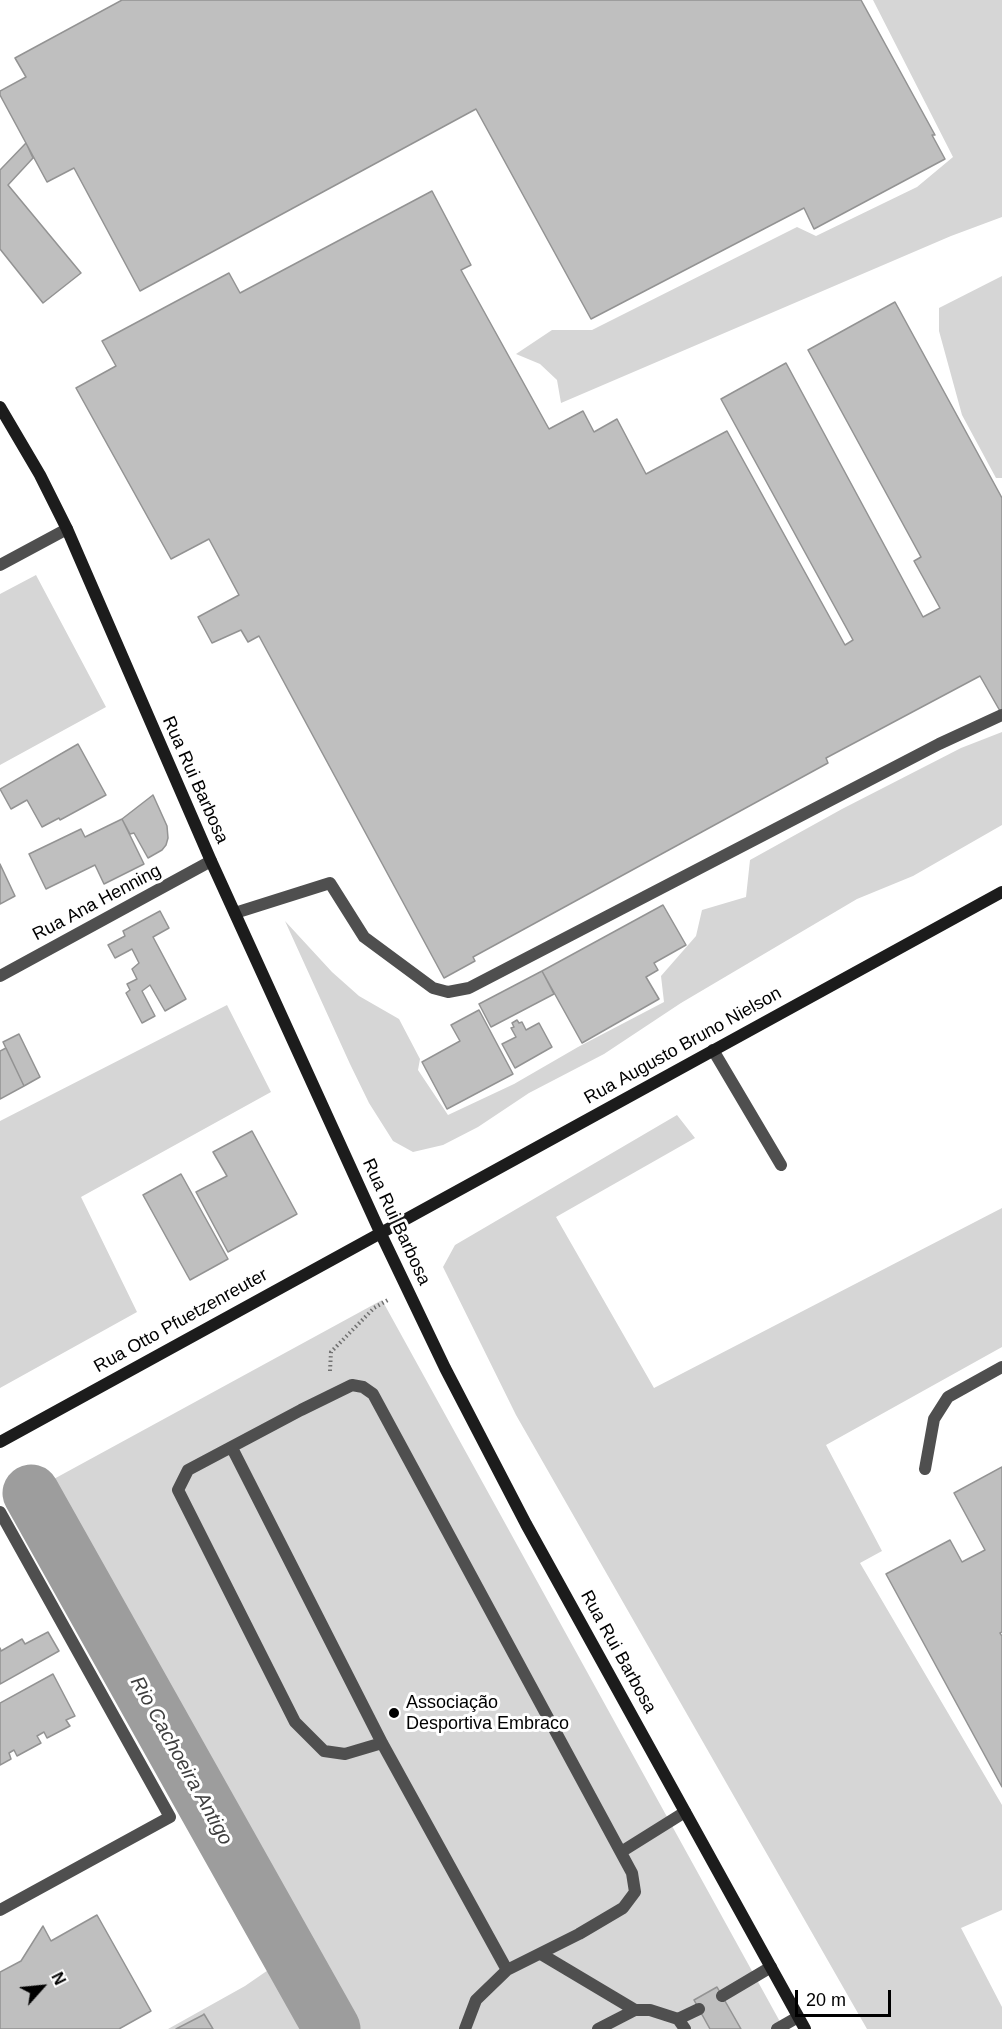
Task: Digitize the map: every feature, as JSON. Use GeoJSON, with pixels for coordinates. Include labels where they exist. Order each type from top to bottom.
{"type":"FeatureCollection","features":[{"type":"Feature","properties":{"kind":"main road","name":"Rua Rui Barbosa"},"geometry":{"type":"LineString","coordinates":[[0,407],[40,475],[67,529],[211,861],[380,1232],[445,1368],[526,1524],[805,2029]]}},
{"type":"Feature","properties":{"kind":"main road","name":"Rua Augusto Bruno Nielson"},"geometry":{"type":"LineString","coordinates":[[380,1232],[1002,892]]}},
{"type":"Feature","properties":{"kind":"main road","name":"Rua Otto Pfuetzenreuter"},"geometry":{"type":"LineString","coordinates":[[0,1442],[380,1232]]}},
{"type":"Feature","properties":{"kind":"street"},"geometry":{"type":"LineString","coordinates":[[0,565],[67,529]]}},
{"type":"Feature","properties":{"kind":"street"},"geometry":{"type":"LineString","coordinates":[[235,914],[330,884],[364,937],[433,988],[448,992],[469,988],[939,744],[1002,716]]}},
{"type":"Feature","properties":{"kind":"street","name":"Rua Ana Henning"},"geometry":{"type":"LineString","coordinates":[[0,976],[211,861]]}},
{"type":"Feature","properties":{"kind":"street"},"geometry":{"type":"LineString","coordinates":[[713,1050],[781,1165]]}},
{"type":"Feature","properties":{"kind":"street"},"geometry":{"type":"LineString","coordinates":[[925,1469],[934,1419],[948,1397],[1002,1367]]}},
{"type":"Feature","properties":{"kind":"street"},"geometry":{"type":"LineString","coordinates":[[382,1743],[345,1755],[324,1751],[295,1722],[178,1490],[188,1470],[352,1385],[363,1386],[373,1394],[632,1873],[635,1892],[623,1908],[541,1954],[507,1970],[476,2000],[465,2029]]}},
{"type":"Feature","properties":{"kind":"street"},"geometry":{"type":"LineString","coordinates":[[232,1448],[382,1743],[507,1970]]}},
{"type":"Feature","properties":{"kind":"street"},"geometry":{"type":"LineString","coordinates":[[0,1512],[170,1817],[0,1910]]}},
{"type":"Feature","properties":{"kind":"street"},"geometry":{"type":"LineString","coordinates":[[621,1852],[686,1812]]}},
{"type":"Feature","properties":{"kind":"street"},"geometry":{"type":"LineString","coordinates":[[541,1954],[635,2010]]}},
{"type":"Feature","properties":{"kind":"street"},"geometry":{"type":"LineString","coordinates":[[722,1996],[771,1966]]}},
{"type":"Feature","properties":{"kind":"street"},"geometry":{"type":"LineString","coordinates":[[598,2029],[635,2010],[651,2010],[681,2024],[699,2009]]}},
{"type":"Feature","properties":{"kind":"street"},"geometry":{"type":"LineString","coordinates":[[777,2029],[798,2017]]}},
{"type":"Feature","properties":{"kind":"path"},"geometry":{"type":"LineString","coordinates":[[329,1396],[331,1352],[374,1308],[408,1289]]}},
{"type":"Feature","properties":{"kind":"shaded area"},"geometry":{"type":"Polygon","coordinates":[[[873,0],[1002,0],[1002,217],[951,236],[561,403],[557,380],[540,364],[516,354],[552,330],[592,330],[797,227],[816,236],[917,187],[953,157],[873,0]]]}},
{"type":"Feature","properties":{"kind":"shaded area"},"geometry":{"type":"Polygon","coordinates":[[[1002,276],[1002,478],[996,478],[962,415],[939,331],[939,308],[1002,276]]]}},
{"type":"Feature","properties":{"kind":"shaded area"},"geometry":{"type":"Polygon","coordinates":[[[36,575],[106,707],[0,765],[0,594],[36,575]]]}},
{"type":"Feature","properties":{"kind":"shaded area"},"geometry":{"type":"Polygon","coordinates":[[[1002,732],[1002,825],[913,876],[857,899],[681,1003],[604,1054],[529,1093],[478,1127],[443,1145],[413,1152],[393,1141],[369,1103],[285,921],[332,972],[359,996],[399,1019],[420,1059],[418,1070],[448,1115],[514,1084],[664,1002],[661,976],[696,936],[702,910],[746,897],[750,860],[842,809],[961,748],[1002,732]]]}},
{"type":"Feature","properties":{"kind":"shaded area"},"geometry":{"type":"Polygon","coordinates":[[[227,1005],[271,1092],[81,1197],[137,1312],[0,1388],[0,1121],[227,1005]]]}},
{"type":"Feature","properties":{"kind":"shaded area"},"geometry":{"type":"Polygon","coordinates":[[[677,1115],[695,1138],[556,1217],[654,1388],[1002,1208],[1002,1347],[826,1445],[882,1551],[860,1563],[1002,1805],[1002,1910],[961,1928],[1002,2007],[1002,2029],[867,2029],[516,1415],[443,1267],[455,1245],[677,1115]]]}},
{"type":"Feature","properties":{"kind":"shaded area","name":"Associação Desportiva Embraco"},"geometry":{"type":"Polygon","coordinates":[[[382,1300],[784,2029],[168,2029],[245,1986],[303,1946],[52,1480],[382,1300]]]}},
{"type":"Feature","properties":{"kind":"building"},"geometry":{"type":"Polygon","coordinates":[[[122,0],[861,0],[935,135],[932,135],[945,159],[814,229],[804,208],[591,319],[476,109],[140,291],[74,168],[47,182],[0,95],[0,91],[26,77],[15,58],[122,0]]]}},
{"type":"Feature","properties":{"kind":"building"},"geometry":{"type":"Polygon","coordinates":[[[26,143],[33,158],[8,185],[81,273],[43,303],[0,249],[0,170],[26,143]]]}},
{"type":"Feature","properties":{"kind":"building"},"geometry":{"type":"Polygon","coordinates":[[[432,191],[471,265],[461,270],[549,429],[583,411],[594,432],[617,419],[646,474],[727,431],[845,645],[853,640],[721,399],[786,363],[923,617],[940,608],[914,561],[921,557],[808,350],[895,302],[1002,498],[1002,709],[1000,711],[980,676],[826,758],[828,763],[473,957],[475,961],[444,978],[259,636],[248,642],[241,630],[212,643],[198,617],[239,595],[209,539],[171,559],[76,388],[116,366],[102,341],[229,273],[240,293],[432,191]]]}},
{"type":"Feature","properties":{"kind":"building"},"geometry":{"type":"Polygon","coordinates":[[[78,744],[106,795],[42,827],[27,800],[11,809],[0,789],[78,744]]]}},
{"type":"Feature","properties":{"kind":"building"},"geometry":{"type":"Polygon","coordinates":[[[153,795],[167,826],[168,838],[162,850],[148,858],[134,833],[130,834],[122,819],[153,795]]]}},
{"type":"Feature","properties":{"kind":"building"},"geometry":{"type":"Polygon","coordinates":[[[122,819],[144,864],[104,884],[95,865],[46,889],[29,854],[81,829],[85,837],[122,819]]]}},
{"type":"Feature","properties":{"kind":"building"},"geometry":{"type":"Polygon","coordinates":[[[0,864],[15,896],[0,904],[0,864]]]}},
{"type":"Feature","properties":{"kind":"building"},"geometry":{"type":"Polygon","coordinates":[[[663,905],[686,945],[654,963],[658,970],[646,977],[659,999],[582,1043],[542,971],[663,905]]]}},
{"type":"Feature","properties":{"kind":"building"},"geometry":{"type":"Polygon","coordinates":[[[160,911],[169,928],[153,937],[186,999],[165,1011],[150,985],[142,991],[155,1016],[142,1023],[126,993],[130,990],[127,984],[137,979],[132,969],[139,963],[132,949],[115,958],[108,945],[125,936],[123,931],[160,911]]]}},
{"type":"Feature","properties":{"kind":"building"},"geometry":{"type":"Polygon","coordinates":[[[542,971],[554,994],[491,1027],[479,1004],[542,971]]]}},
{"type":"Feature","properties":{"kind":"building"},"geometry":{"type":"Polygon","coordinates":[[[479,1010],[513,1074],[447,1109],[422,1062],[460,1041],[451,1025],[479,1010]]]}},
{"type":"Feature","properties":{"kind":"building"},"geometry":{"type":"Polygon","coordinates":[[[517,1020],[519,1023],[522,1022],[526,1030],[539,1023],[552,1047],[515,1068],[502,1044],[516,1037],[511,1028],[514,1027],[512,1023],[517,1020]]]}},
{"type":"Feature","properties":{"kind":"building"},"geometry":{"type":"Polygon","coordinates":[[[19,1034],[40,1077],[24,1086],[3,1042],[19,1034]]]}},
{"type":"Feature","properties":{"kind":"building"},"geometry":{"type":"Polygon","coordinates":[[[6,1048],[24,1086],[0,1099],[0,1051],[6,1048]]]}},
{"type":"Feature","properties":{"kind":"building"},"geometry":{"type":"Polygon","coordinates":[[[252,1131],[297,1214],[228,1252],[196,1192],[227,1176],[213,1152],[252,1131]]]}},
{"type":"Feature","properties":{"kind":"building"},"geometry":{"type":"Polygon","coordinates":[[[181,1174],[228,1259],[190,1280],[143,1195],[181,1174]]]}},
{"type":"Feature","properties":{"kind":"building"},"geometry":{"type":"Polygon","coordinates":[[[1002,1467],[1002,1632],[1000,1633],[1002,1636],[1002,1787],[886,1574],[950,1540],[962,1562],[985,1550],[954,1493],[1002,1467]]]}},
{"type":"Feature","properties":{"kind":"building"},"geometry":{"type":"Polygon","coordinates":[[[48,1632],[59,1651],[0,1684],[0,1648],[1,1651],[22,1639],[25,1644],[48,1632]]]}},
{"type":"Feature","properties":{"kind":"building"},"geometry":{"type":"Polygon","coordinates":[[[53,1674],[75,1716],[66,1720],[70,1726],[47,1738],[44,1732],[37,1736],[41,1743],[17,1756],[14,1750],[9,1753],[11,1759],[0,1765],[0,1703],[53,1674]]]}},
{"type":"Feature","properties":{"kind":"building"},"geometry":{"type":"Polygon","coordinates":[[[97,1915],[151,2011],[119,2029],[0,2029],[0,1972],[21,1961],[43,1926],[51,1941],[97,1915]]]}},
{"type":"Feature","properties":{"kind":"building"},"geometry":{"type":"Polygon","coordinates":[[[717,1987],[741,2029],[710,2029],[694,2000],[717,1987]]]}},
{"type":"Feature","properties":{"kind":"building"},"geometry":{"type":"Polygon","coordinates":[[[203,2015],[213,2029],[176,2029],[203,2015]]]}},
{"type":"Feature","properties":{"kind":"waterway","name":"Rio Cachoeira Antigo"},"geometry":{"type":"LineString","coordinates":[[31,1493],[332,2029]]}},
{"type":"Feature","properties":{"kind":"place","name":"Associação Desportiva Embraco"},"geometry":{"type":"Point","coordinates":[394,1713]}}]}
